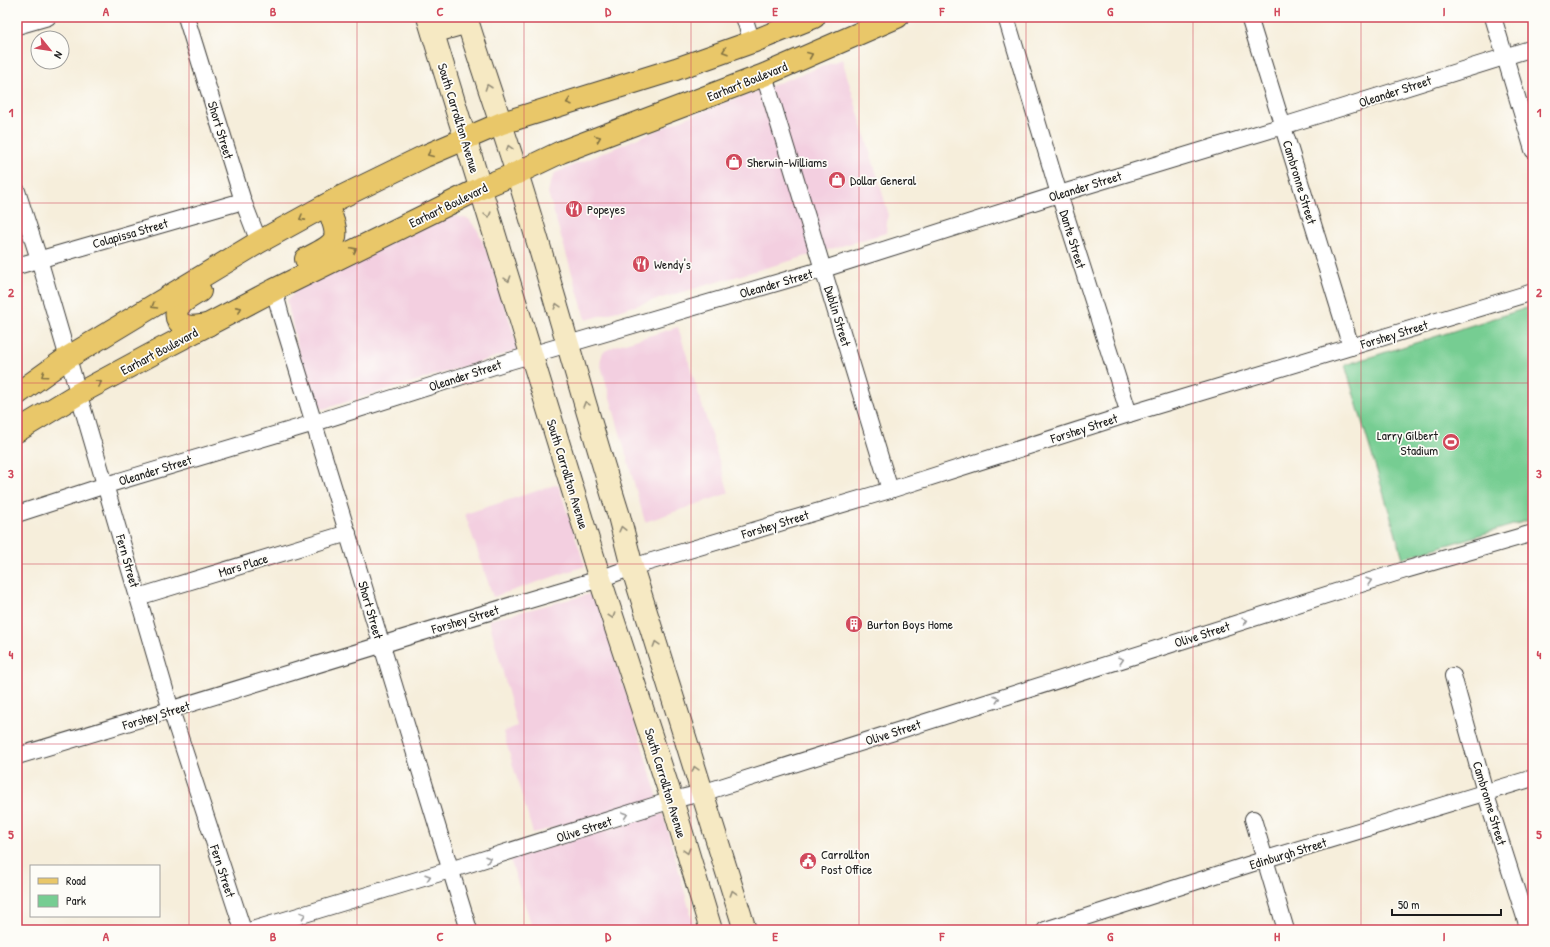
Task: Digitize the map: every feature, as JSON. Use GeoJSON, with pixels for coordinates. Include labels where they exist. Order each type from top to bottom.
{"type":"FeatureCollection","features":[{"type":"Feature","properties":{"kind":"main road"},"geometry":{"type":"LineString","coordinates":[[17,394],[67,358],[258,242],[327,205],[425,156],[502,123],[676,68],[752,42],[814,17]]}},
{"type":"Feature","properties":{"kind":"main road","name":"Earhart Boulevard"},"geometry":{"type":"LineString","coordinates":[[17,431],[78,394],[274,290],[480,188],[517,173],[561,152],[764,75],[897,17]]}},
{"type":"Feature","properties":{"kind":"main road"},"geometry":{"type":"LineString","coordinates":[[430,25],[467,19],[488,86],[502,123],[619,516],[632,567],[745,930]]}},
{"type":"Feature","properties":{"kind":"main road","name":"South Carrollton Avenue"},"geometry":{"type":"LineString","coordinates":[[430,25],[600,579],[672,800],[710,930]]}},
{"type":"Feature","properties":{"kind":"main road"},"geometry":{"type":"LineString","coordinates":[[274,290],[283,277],[298,263],[323,251],[335,240],[335,225],[327,205]]}},
{"type":"Feature","properties":{"kind":"main road"},"geometry":{"type":"LineString","coordinates":[[210,324],[191,327],[182,325],[176,313],[179,306],[214,280],[238,254]]}},
{"type":"Feature","properties":{"kind":"street"},"geometry":{"type":"LineString","coordinates":[[17,26],[48,17]]}},
{"type":"Feature","properties":{"kind":"street","name":"Short Street"},"geometry":{"type":"LineString","coordinates":[[186,17],[243,202],[258,242]]}},
{"type":"Feature","properties":{"kind":"street"},"geometry":{"type":"LineString","coordinates":[[744,17],[752,42]]}},
{"type":"Feature","properties":{"kind":"street","name":"Dante Street"},"geometry":{"type":"LineString","coordinates":[[1006,17],[1059,194],[1129,414]]}},
{"type":"Feature","properties":{"kind":"street","name":"Cambronne Street"},"geometry":{"type":"LineString","coordinates":[[1249,17],[1351,347]]}},
{"type":"Feature","properties":{"kind":"street"},"geometry":{"type":"LineString","coordinates":[[1493,17],[1533,150]]}},
{"type":"Feature","properties":{"kind":"street","name":"Oleander Street"},"geometry":{"type":"LineString","coordinates":[[17,514],[106,485],[314,423],[568,343],[824,269],[1059,194],[1533,48]]}},
{"type":"Feature","properties":{"kind":"street","name":"Dublin Street"},"geometry":{"type":"LineString","coordinates":[[764,75],[890,490]]}},
{"type":"Feature","properties":{"kind":"street","name":"Fern Street"},"geometry":{"type":"LineString","coordinates":[[17,191],[39,259],[171,710],[243,930]]}},
{"type":"Feature","properties":{"kind":"street","name":"Colapissa Street"},"geometry":{"type":"LineString","coordinates":[[17,266],[243,202]]}},
{"type":"Feature","properties":{"kind":"street","name":"Short Street"},"geometry":{"type":"LineString","coordinates":[[274,290],[468,930]]}},
{"type":"Feature","properties":{"kind":"street","name":"Forshey Street"},"geometry":{"type":"LineString","coordinates":[[17,756],[171,710],[381,644],[600,579],[632,567],[890,490],[1129,414],[1533,292]]}},
{"type":"Feature","properties":{"kind":"street","name":"Mars Place"},"geometry":{"type":"LineString","coordinates":[[138,597],[348,533]]}},
{"type":"Feature","properties":{"kind":"street","name":"Olive Street"},"geometry":{"type":"LineString","coordinates":[[252,930],[450,870],[672,800],[702,793],[1405,570],[1533,533]]}},
{"type":"Feature","properties":{"kind":"street","name":"Cambronne Street"},"geometry":{"type":"LineString","coordinates":[[1453,676],[1485,792],[1529,930]]}},
{"type":"Feature","properties":{"kind":"street","name":"Edinburgh Street"},"geometry":{"type":"LineString","coordinates":[[1045,930],[1266,859],[1533,778]]}},
{"type":"Feature","properties":{"kind":"street"},"geometry":{"type":"LineString","coordinates":[[1253,819],[1286,930]]}},
{"type":"Feature","properties":{"kind":"shaded area"},"geometry":{"type":"Polygon","coordinates":[[[842,59],[888,212],[886,233],[586,320],[548,193],[550,183],[555,173],[700,112],[842,59]]]}},
{"type":"Feature","properties":{"kind":"shaded area"},"geometry":{"type":"Polygon","coordinates":[[[448,214],[469,219],[478,231],[490,259],[519,350],[323,409],[318,406],[300,358],[287,301],[296,290],[448,214]]]}},
{"type":"Feature","properties":{"kind":"shaded area"},"geometry":{"type":"Polygon","coordinates":[[[678,327],[729,493],[645,522],[600,362],[603,352],[615,346],[678,327]]]}},
{"type":"Feature","properties":{"kind":"shaded area"},"geometry":{"type":"Polygon","coordinates":[[[558,484],[585,566],[493,597],[465,514],[558,484]]]}},
{"type":"Feature","properties":{"kind":"shaded area"},"geometry":{"type":"Polygon","coordinates":[[[590,594],[599,604],[658,798],[570,824],[533,833],[503,732],[517,726],[489,620],[590,594]]]}},
{"type":"Feature","properties":{"kind":"shaded area"},"geometry":{"type":"Polygon","coordinates":[[[663,813],[695,930],[533,930],[510,859],[663,813]]]}},
{"type":"Feature","properties":{"kind":"green space","name":"Larry Gilbert Stadium"},"geometry":{"type":"Polygon","coordinates":[[[1533,306],[1533,519],[1403,558],[1345,365],[1533,306]]]}},
{"type":"Feature","properties":{"kind":"place","name":"Sherwin-Williams"},"geometry":{"type":"Point","coordinates":[734,162]}},
{"type":"Feature","properties":{"kind":"place","name":"Dollar General"},"geometry":{"type":"Point","coordinates":[837,180]}},
{"type":"Feature","properties":{"kind":"place","name":"Popeyes"},"geometry":{"type":"Point","coordinates":[574,209]}},
{"type":"Feature","properties":{"kind":"place","name":"Wendy's"},"geometry":{"type":"Point","coordinates":[641,264]}},
{"type":"Feature","properties":{"kind":"place","name":"Larry Gilbert Stadium"},"geometry":{"type":"Point","coordinates":[1451,442]}},
{"type":"Feature","properties":{"kind":"place","name":"Burton Boys Home"},"geometry":{"type":"Point","coordinates":[854,624]}},
{"type":"Feature","properties":{"kind":"place","name":"Carrollton Post Office"},"geometry":{"type":"Point","coordinates":[808,861]}}]}
